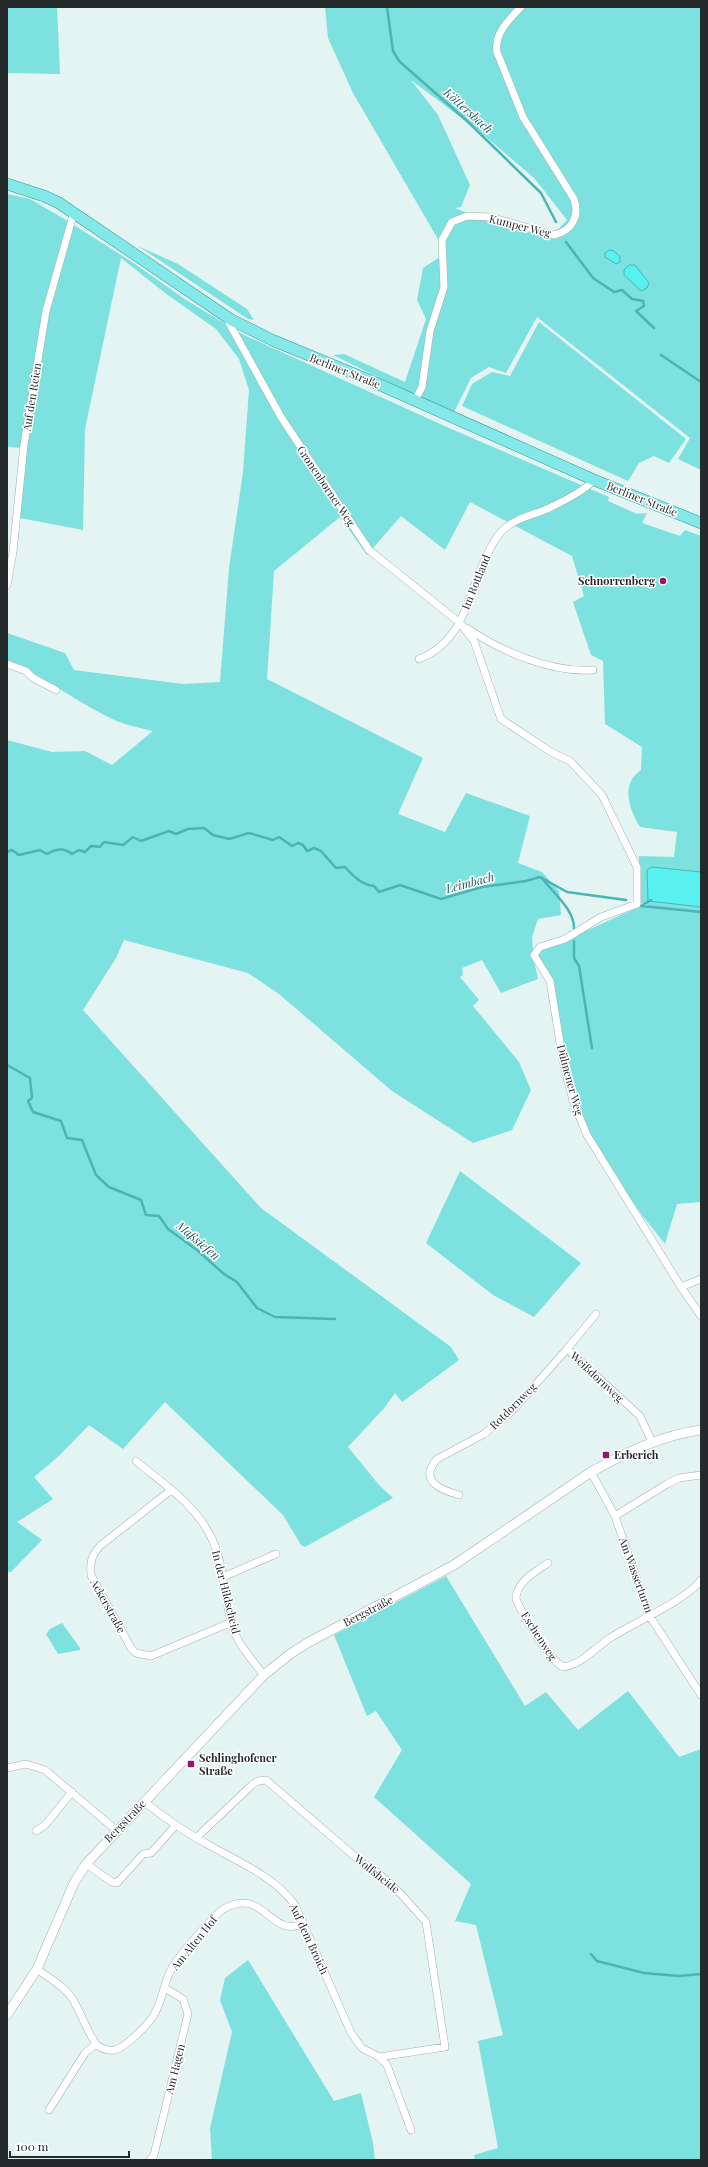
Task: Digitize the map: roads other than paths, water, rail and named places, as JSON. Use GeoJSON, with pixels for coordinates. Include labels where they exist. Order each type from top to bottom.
{"type":"FeatureCollection","features":[{"type":"Feature","properties":{"kind":"main road","name":"Berliner Straße"},"geometry":{"type":"LineString","coordinates":[[7,184],[44,196],[74,212],[230,319],[278,343],[415,400],[594,480],[701,523]]}},
{"type":"Feature","properties":{"kind":"street","name":"Kumper Weg"},"geometry":{"type":"LineString","coordinates":[[415,400],[422,387],[430,331],[444,287],[442,240],[452,222],[467,216],[490,217],[554,235],[568,229],[576,218],[577,210],[574,199],[523,117],[497,52],[496,45],[502,29],[521,7]]}},
{"type":"Feature","properties":{"kind":"street","name":"Auf den Reien"},"geometry":{"type":"LineString","coordinates":[[7,585],[13,552],[24,445],[45,319],[74,212]]}},
{"type":"Feature","properties":{"kind":"street","name":"Gronenborner Weg"},"geometry":{"type":"LineString","coordinates":[[230,319],[229,323],[281,417],[369,550],[460,623],[487,642],[523,657],[574,671],[593,670]]}},
{"type":"Feature","properties":{"kind":"street","name":"Im Rottland"},"geometry":{"type":"LineString","coordinates":[[460,623],[482,564],[500,532],[517,519],[547,509],[588,486],[594,480]]}},
{"type":"Feature","properties":{"kind":"street","name":"Gronenborner Weg"},"geometry":{"type":"LineString","coordinates":[[460,623],[474,641],[501,719],[551,752],[570,761],[602,795],[637,867],[637,904],[634,905]]}},
{"type":"Feature","properties":{"kind":"street"},"geometry":{"type":"LineString","coordinates":[[419,659],[434,653],[446,642],[460,623]]}},
{"type":"Feature","properties":{"kind":"street"},"geometry":{"type":"LineString","coordinates":[[7,664],[26,671],[33,678],[56,690]]}},
{"type":"Feature","properties":{"kind":"street","name":"Dülmener Weg"},"geometry":{"type":"LineString","coordinates":[[634,905],[601,917],[565,939],[540,948],[534,955],[550,981],[563,1061],[574,1101],[587,1135],[680,1287],[701,1316]]}},
{"type":"Feature","properties":{"kind":"street"},"geometry":{"type":"LineString","coordinates":[[680,1287],[701,1279]]}},
{"type":"Feature","properties":{"kind":"street","name":"Weißdornweg"},"geometry":{"type":"LineString","coordinates":[[596,1314],[567,1349],[640,1416],[652,1442]]}},
{"type":"Feature","properties":{"kind":"street","name":"Rotdornweg"},"geometry":{"type":"LineString","coordinates":[[459,1495],[443,1490],[434,1484],[430,1476],[430,1470],[436,1459],[484,1434],[501,1420],[567,1349]]}},
{"type":"Feature","properties":{"kind":"street","name":"Bergstraße"},"geometry":{"type":"LineString","coordinates":[[7,2015],[37,1969],[74,1883],[86,1864],[116,1830],[264,1675],[290,1654],[309,1642],[454,1565],[591,1472],[652,1442],[701,1430]]}},
{"type":"Feature","properties":{"kind":"street","name":"In der Hildscheid"},"geometry":{"type":"LineString","coordinates":[[136,1461],[197,1515],[210,1535],[218,1554],[232,1622],[237,1637],[244,1650],[264,1675]]}},
{"type":"Feature","properties":{"kind":"street","name":"Am Wasserturm"},"geometry":{"type":"LineString","coordinates":[[591,1472],[615,1516],[649,1615],[701,1695]]}},
{"type":"Feature","properties":{"kind":"street"},"geometry":{"type":"LineString","coordinates":[[615,1516],[679,1478],[701,1475]]}},
{"type":"Feature","properties":{"kind":"street","name":"Ackerstraße"},"geometry":{"type":"LineString","coordinates":[[170,1490],[100,1546],[93,1554],[90,1562],[91,1575],[131,1648],[136,1654],[151,1656],[232,1622]]}},
{"type":"Feature","properties":{"kind":"street"},"geometry":{"type":"LineString","coordinates":[[223,1576],[276,1554]]}},
{"type":"Feature","properties":{"kind":"street","name":"Eschenweg"},"geometry":{"type":"LineString","coordinates":[[548,1563],[523,1582],[516,1594],[516,1599],[549,1654],[556,1663],[563,1667],[572,1666],[609,1638],[649,1615]]}},
{"type":"Feature","properties":{"kind":"street"},"geometry":{"type":"LineString","coordinates":[[649,1615],[678,1599],[697,1586],[701,1580]]}},
{"type":"Feature","properties":{"kind":"street"},"geometry":{"type":"LineString","coordinates":[[7,1768],[26,1764],[45,1770],[116,1830]]}},
{"type":"Feature","properties":{"kind":"street","name":"Wolfsheide"},"geometry":{"type":"LineString","coordinates":[[196,1838],[252,1785],[258,1781],[266,1780],[360,1861],[374,1869],[400,1893],[426,1922],[444,2047],[379,2057]]}},
{"type":"Feature","properties":{"kind":"street"},"geometry":{"type":"LineString","coordinates":[[36,1831],[45,1825],[72,1792]]}},
{"type":"Feature","properties":{"kind":"street","name":"Auf dem Broich"},"geometry":{"type":"LineString","coordinates":[[144,1801],[196,1838],[279,1885],[295,1905],[351,2033],[366,2051],[379,2057],[387,2065],[411,2130]]}},
{"type":"Feature","properties":{"kind":"street"},"geometry":{"type":"LineString","coordinates":[[86,1864],[112,1882],[117,1883],[143,1854],[151,1853],[176,1825]]}},
{"type":"Feature","properties":{"kind":"street","name":"Am Alten Hof"},"geometry":{"type":"LineString","coordinates":[[96,2044],[104,2050],[116,2050],[138,2033],[155,2014],[172,1968],[215,1916],[230,1906],[241,1903],[251,1904],[262,1908],[282,1926],[289,1928],[303,1924]]}},
{"type":"Feature","properties":{"kind":"street"},"geometry":{"type":"LineString","coordinates":[[37,1969],[62,1987],[71,1996],[96,2044],[85,2053],[49,2110]]}},
{"type":"Feature","properties":{"kind":"street","name":"Am Hagen"},"geometry":{"type":"LineString","coordinates":[[150,2160],[154,2155],[188,2014],[183,1999],[165,1988]]}},
{"type":"Feature","properties":{"kind":"waterway","name":"Köttersbach"},"geometry":{"type":"LineString","coordinates":[[387,7],[393,51],[399,61],[467,121],[541,193],[556,222]]}},
{"type":"Feature","properties":{"kind":"waterway","name":"Köttersbach"},"geometry":{"type":"LineString","coordinates":[[566,242],[593,278],[614,292],[622,290],[632,299],[643,301],[644,306],[636,311],[654,328]]}},
{"type":"Feature","properties":{"kind":"waterway","name":"Köttersbach"},"geometry":{"type":"LineString","coordinates":[[661,355],[701,382]]}},
{"type":"Feature","properties":{"kind":"waterway","name":"Leimbach"},"geometry":{"type":"LineString","coordinates":[[7,852],[12,850],[19,855],[40,850],[47,854],[53,851],[66,850],[72,854],[79,850],[85,852],[91,846],[100,847],[104,842],[123,845],[133,837],[141,841],[169,831],[176,834],[188,829],[204,828],[213,835],[229,839],[249,833],[273,840],[279,837],[292,846],[298,843],[303,845],[307,851],[314,848],[321,851],[336,868],[345,867],[358,880],[374,886],[379,892],[400,885],[441,899],[482,887],[526,881],[540,877],[567,892],[626,900]]}},
{"type":"Feature","properties":{"kind":"waterway"},"geometry":{"type":"LineString","coordinates":[[542,878],[567,908],[571,915],[574,929]]}},
{"type":"Feature","properties":{"kind":"waterway","name":"Leimbach"},"geometry":{"type":"LineString","coordinates":[[641,906],[651,900]]}},
{"type":"Feature","properties":{"kind":"waterway","name":"Leimbach"},"geometry":{"type":"LineString","coordinates":[[642,906],[701,912]]}},
{"type":"Feature","properties":{"kind":"waterway"},"geometry":{"type":"LineString","coordinates":[[574,941],[574,958],[579,966],[592,1048]]}},
{"type":"Feature","properties":{"kind":"waterway","name":"Maßsiefen"},"geometry":{"type":"LineString","coordinates":[[7,1065],[30,1078],[32,1098],[28,1101],[33,1112],[61,1121],[67,1138],[82,1140],[96,1175],[109,1187],[141,1200],[146,1215],[159,1216],[168,1229],[197,1250],[224,1274],[237,1282],[257,1308],[275,1317],[335,1319]]}},
{"type":"Feature","properties":{"kind":"waterway"},"geometry":{"type":"LineString","coordinates":[[591,1954],[597,1961],[644,1973],[679,1976],[701,1974]]}},
{"type":"Feature","properties":{"kind":"place","name":"Schnorrenberg"},"geometry":{"type":"Point","coordinates":[663,581]}},
{"type":"Feature","properties":{"kind":"place","name":"Erberich"},"geometry":{"type":"Point","coordinates":[606,1455]}},
{"type":"Feature","properties":{"kind":"place","name":"Schlinghofener Straße"},"geometry":{"type":"Point","coordinates":[191,1764]}}]}
